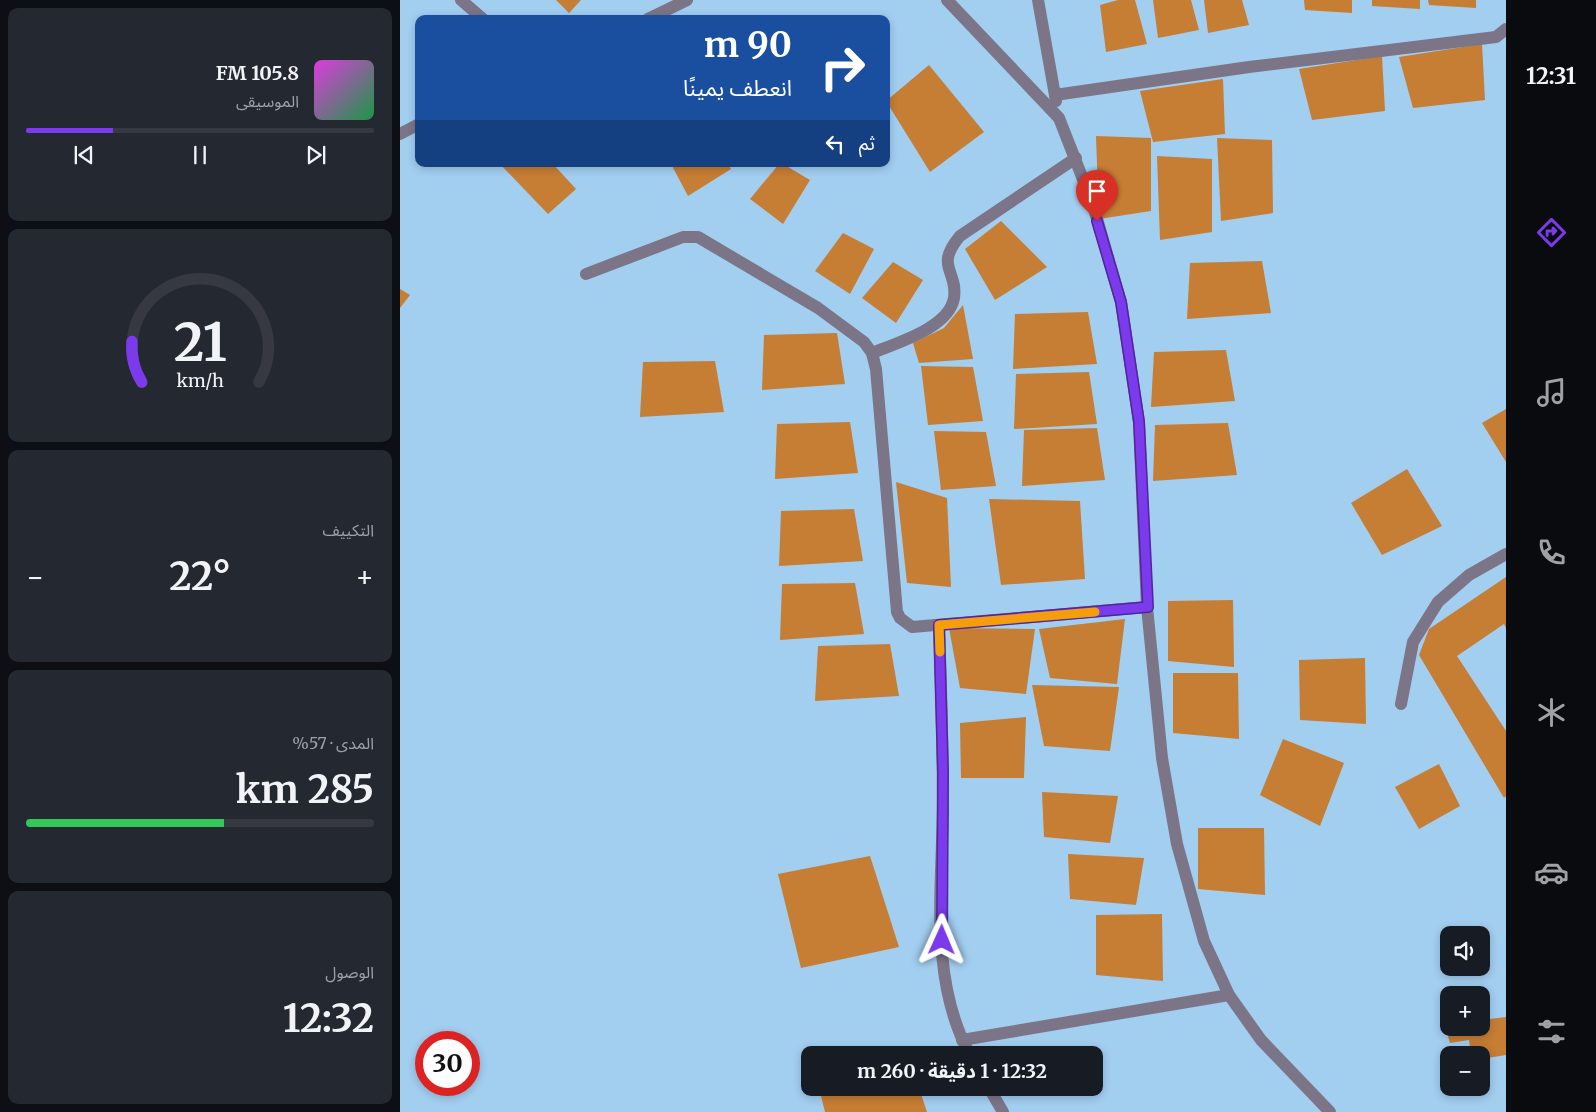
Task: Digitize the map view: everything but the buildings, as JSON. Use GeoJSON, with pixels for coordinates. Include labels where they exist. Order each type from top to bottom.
{"type":"FeatureCollection","features":[{"type":"Feature","properties":{"kind":"street"},"geometry":{"type":"LineString","coordinates":[[460,0],[478,15]]}},
{"type":"Feature","properties":{"kind":"street"},"geometry":{"type":"LineString","coordinates":[[656,15],[687,0]]}},
{"type":"Feature","properties":{"kind":"street"},"geometry":{"type":"LineString","coordinates":[[947,0],[1059,118]]}},
{"type":"Feature","properties":{"kind":"street"},"geometry":{"type":"LineString","coordinates":[[1038,0],[1059,118],[1076,158],[1092,205],[1122,312],[1139,422],[1148,607],[1162,758],[1177,844],[1204,941],[1229,995],[1261,1040],[1330,1112]]}},
{"type":"Feature","properties":{"kind":"street"},"geometry":{"type":"LineString","coordinates":[[1055,95],[1249,67],[1496,37],[1506,29]]}},
{"type":"Feature","properties":{"kind":"street"},"geometry":{"type":"LineString","coordinates":[[400,134],[415,126]]}},
{"type":"Feature","properties":{"kind":"street"},"geometry":{"type":"LineString","coordinates":[[872,353],[922,332],[943,316],[954,298],[947,257],[951,247],[960,236],[1076,158]]}},
{"type":"Feature","properties":{"kind":"street"},"geometry":{"type":"LineString","coordinates":[[586,274],[683,238],[698,237],[818,308],[864,342],[872,353],[876,369],[897,612],[900,618],[912,627],[1148,607]]}},
{"type":"Feature","properties":{"kind":"street"},"geometry":{"type":"LineString","coordinates":[[1401,704],[1412,642],[1438,602],[1469,575],[1506,554]]}},
{"type":"Feature","properties":{"kind":"street"},"geometry":{"type":"LineString","coordinates":[[939,625],[943,772],[941,959],[952,1014],[965,1046]]}},
{"type":"Feature","properties":{"kind":"street"},"geometry":{"type":"LineString","coordinates":[[962,1040],[1229,995]]}},
{"type":"Feature","properties":{"kind":"street"},"geometry":{"type":"LineString","coordinates":[[994,1096],[1003,1112]]}},
{"type":"Feature","properties":{"kind":"slow traffic"},"geometry":{"type":"LineString","coordinates":[[940,652],[939,625],[1095,612]]}},
{"type":"Feature","properties":{"kind":"route"},"geometry":{"type":"LineString","coordinates":[[942,940],[943,772],[939,625],[1148,607],[1139,422],[1121,302],[1097,221]]}}]}
